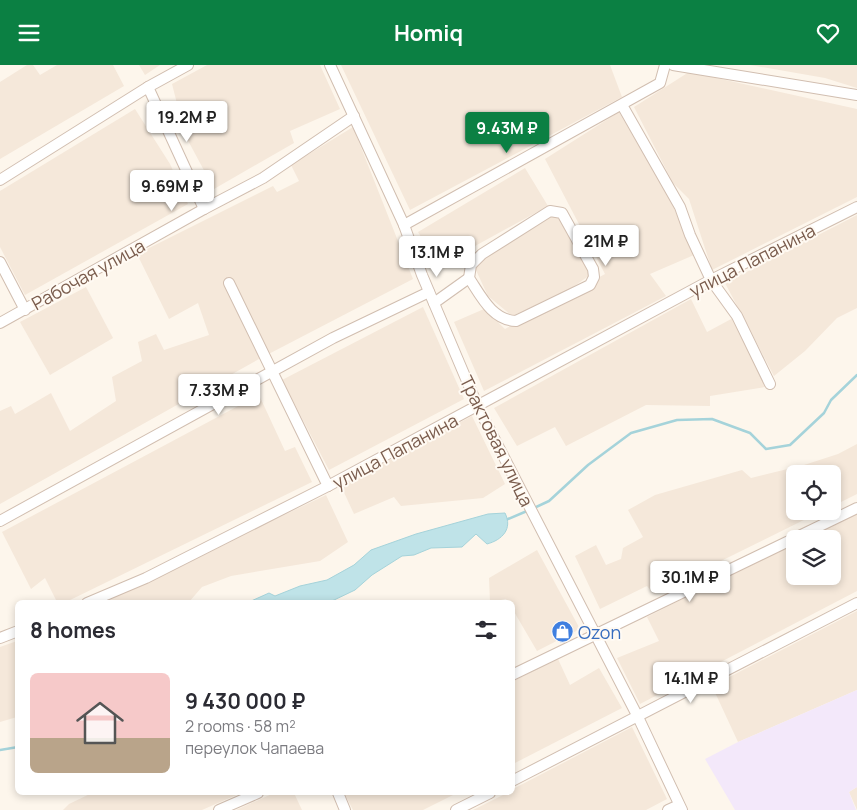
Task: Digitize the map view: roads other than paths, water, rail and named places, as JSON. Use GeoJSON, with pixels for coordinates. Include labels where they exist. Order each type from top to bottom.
{"type":"FeatureCollection","features":[{"type":"Feature","properties":{"kind":"street"},"geometry":{"type":"LineString","coordinates":[[0,180],[148,87],[188,65]]}},
{"type":"Feature","properties":{"kind":"street","name":"Трактовая улица"},"geometry":{"type":"LineString","coordinates":[[330,65],[404,225],[434,303],[478,407],[638,717],[680,807]]}},
{"type":"Feature","properties":{"kind":"street"},"geometry":{"type":"LineString","coordinates":[[404,225],[660,83],[665,65]]}},
{"type":"Feature","properties":{"kind":"street"},"geometry":{"type":"LineString","coordinates":[[673,65],[857,95]]}},
{"type":"Feature","properties":{"kind":"street"},"geometry":{"type":"LineString","coordinates":[[148,87],[204,209]]}},
{"type":"Feature","properties":{"kind":"street"},"geometry":{"type":"LineString","coordinates":[[622,105],[680,207],[690,235],[711,280],[737,316],[770,384]]}},
{"type":"Feature","properties":{"kind":"street","name":"Рабочая улица"},"geometry":{"type":"LineString","coordinates":[[0,323],[263,178],[354,116]]}},
{"type":"Feature","properties":{"kind":"street","name":"улица Папанина"},"geometry":{"type":"LineString","coordinates":[[94,600],[146,578],[328,486],[711,280],[857,207]]}},
{"type":"Feature","properties":{"kind":"street"},"geometry":{"type":"LineString","coordinates":[[434,303],[469,278],[471,265],[482,254],[550,211],[562,213],[593,269],[594,277],[590,285],[516,321],[506,321],[495,314],[469,278]]}},
{"type":"Feature","properties":{"kind":"street"},"geometry":{"type":"LineString","coordinates":[[0,262],[25,310]]}},
{"type":"Feature","properties":{"kind":"street"},"geometry":{"type":"LineString","coordinates":[[229,283],[328,486]]}},
{"type":"Feature","properties":{"kind":"street"},"geometry":{"type":"LineString","coordinates":[[0,521],[333,339],[430,292]]}},
{"type":"Feature","properties":{"kind":"street"},"geometry":{"type":"LineString","coordinates":[[515,674],[857,508]]}},
{"type":"Feature","properties":{"kind":"street"},"geometry":{"type":"LineString","coordinates":[[515,779],[857,603]]}},
{"type":"Feature","properties":{"kind":"street"},"geometry":{"type":"LineString","coordinates":[[0,638],[15,632]]}},
{"type":"Feature","properties":{"kind":"street"},"geometry":{"type":"LineString","coordinates":[[219,810],[253,795]]}},
{"type":"Feature","properties":{"kind":"street"},"geometry":{"type":"LineString","coordinates":[[339,795],[345,810]]}},
{"type":"Feature","properties":{"kind":"street"},"geometry":{"type":"LineString","coordinates":[[456,810],[486,795]]}},
{"type":"Feature","properties":{"kind":"street"},"geometry":{"type":"LineString","coordinates":[[668,810],[680,807]]}},
{"type":"Feature","properties":{"kind":"water"},"geometry":{"type":"Polygon","coordinates":[[[505,513],[508,524],[505,533],[501,537],[487,544],[476,534],[462,547],[431,548],[414,555],[402,556],[372,575],[355,590],[334,600],[253,600],[269,593],[275,596],[300,586],[327,580],[354,565],[371,550],[416,534],[488,514],[505,513]]]}},
{"type":"Feature","properties":{"kind":"waterway"},"geometry":{"type":"LineString","coordinates":[[532,509],[549,501],[588,465],[631,433],[677,420],[712,419],[750,433],[766,449],[790,445],[824,413],[831,400],[857,375]]}},
{"type":"Feature","properties":{"kind":"waterway"},"geometry":{"type":"LineString","coordinates":[[508,519],[527,511]]}},
{"type":"Feature","properties":{"kind":"waterway"},"geometry":{"type":"LineString","coordinates":[[0,750],[15,748]]}},
{"type":"Feature","properties":{"kind":"place","name":"Ozon"},"geometry":{"type":"Point","coordinates":[562,632]}}]}
